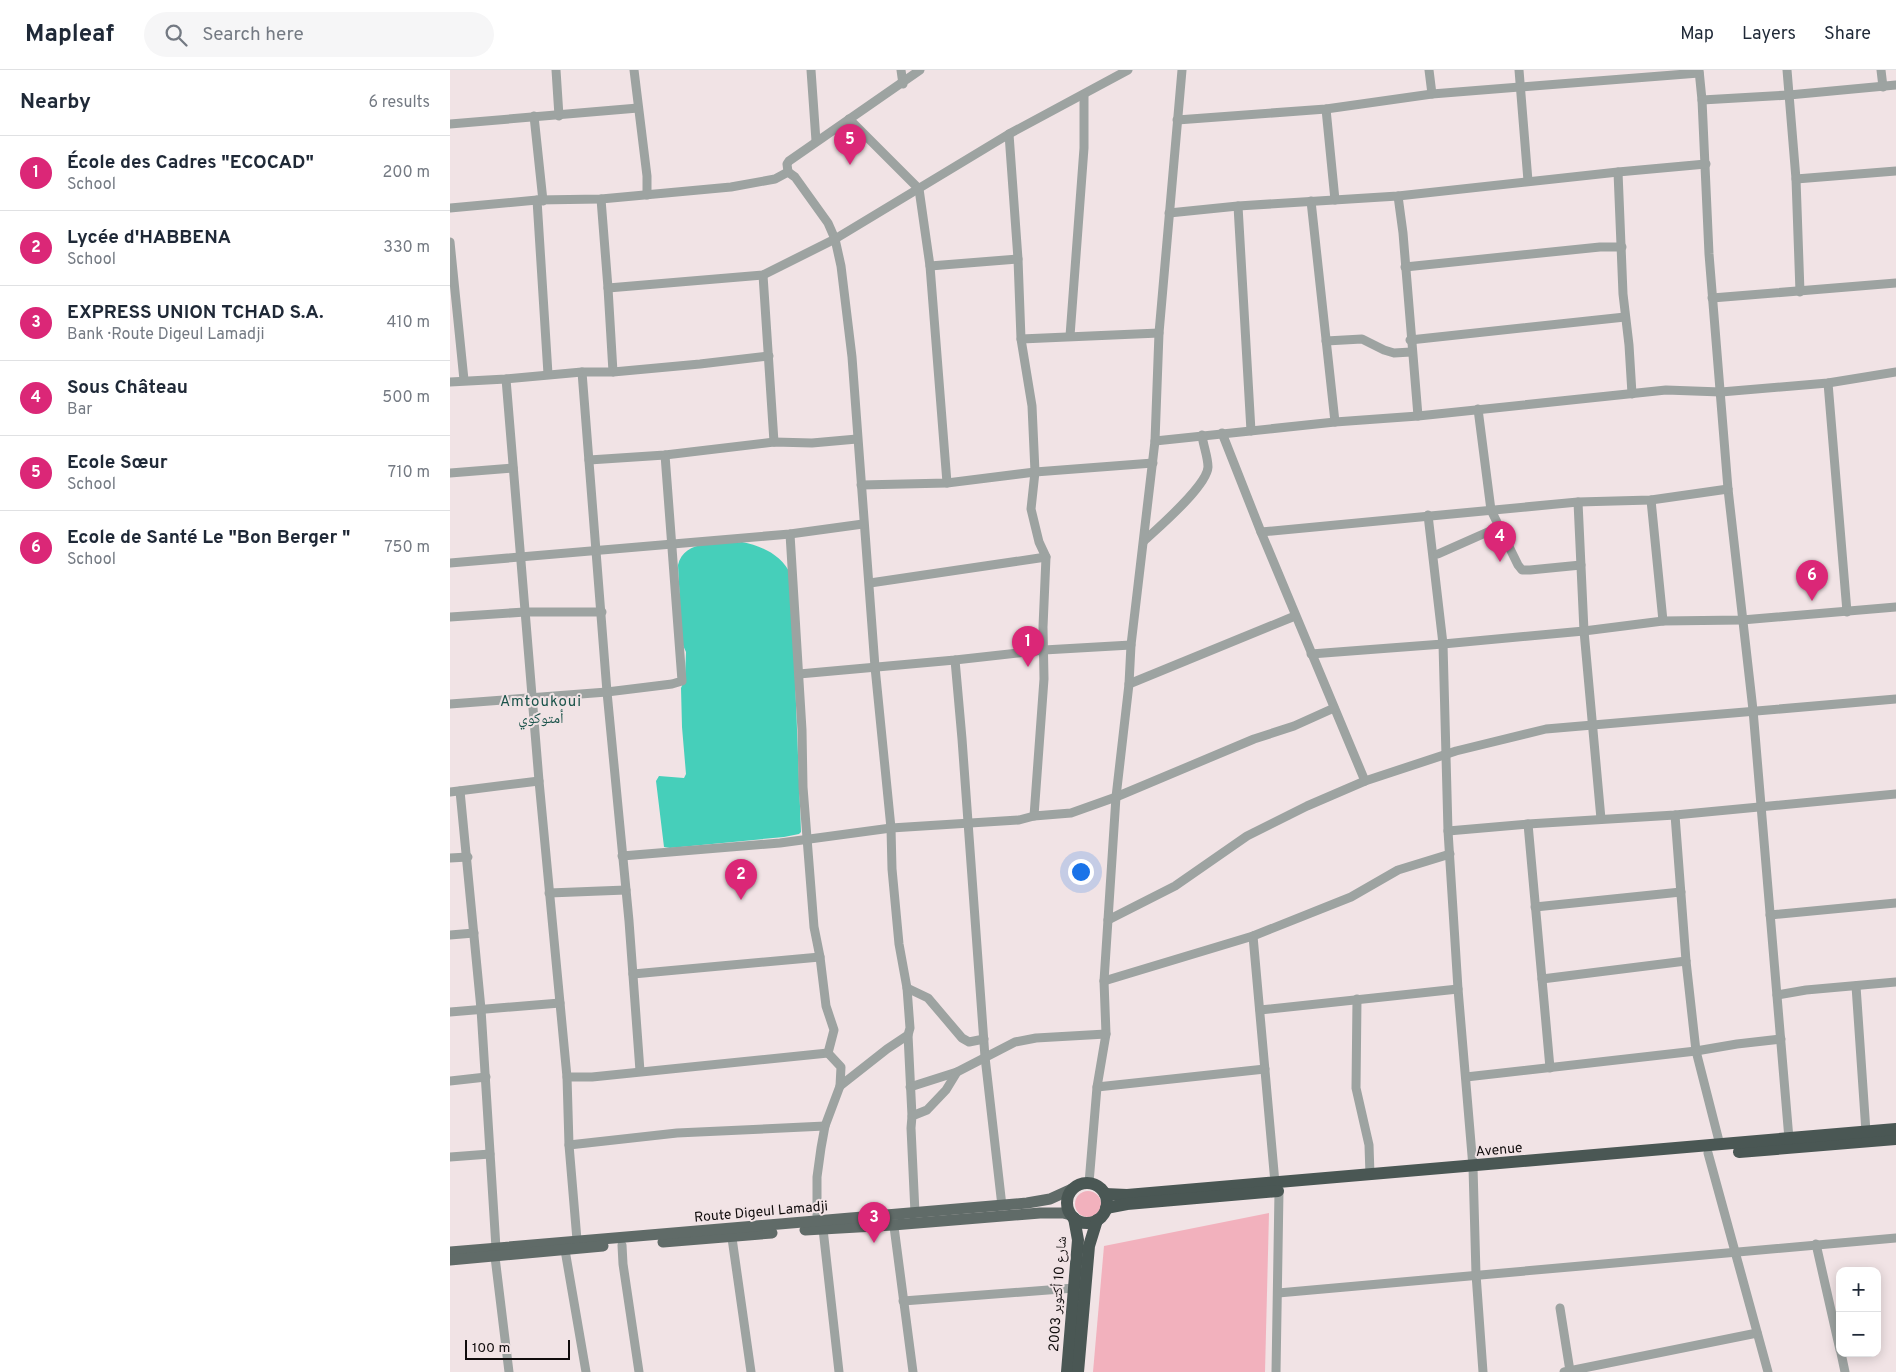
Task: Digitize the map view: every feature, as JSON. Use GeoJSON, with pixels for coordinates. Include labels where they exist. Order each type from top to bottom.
{"type":"FeatureCollection","features":[{"type":"Feature","properties":{"kind":"highway","name":"Avenue"},"geometry":{"type":"LineString","coordinates":[[1105,1194],[1127,1195],[1277,1187],[1370,1175],[1473,1170],[1896,1129]]}},
{"type":"Feature","properties":{"kind":"highway"},"geometry":{"type":"LineString","coordinates":[[1106,1208],[1277,1187],[1473,1170],[1896,1139]]}},
{"type":"Feature","properties":{"kind":"highway"},"geometry":{"type":"LineString","coordinates":[[1089,1183],[1096,1184],[1105,1194],[1106,1208],[1097,1220],[1085,1223],[1073,1217],[1068,1210],[1067,1199],[1072,1189],[1077,1185],[1089,1183]]}},
{"type":"Feature","properties":{"kind":"highway","name":"شارع 10 أكتوبر 2003"},"geometry":{"type":"LineString","coordinates":[[1067,1372],[1078,1240],[1073,1217]]}},
{"type":"Feature","properties":{"kind":"highway","name":"شارع 10 أكتوبر 2003"},"geometry":{"type":"LineString","coordinates":[[1078,1372],[1089,1246],[1097,1220]]}},
{"type":"Feature","properties":{"kind":"main road","name":"Route Digeul Lamadji"},"geometry":{"type":"LineString","coordinates":[[450,1252],[495,1252],[577,1240],[731,1232],[893,1220],[915,1213],[1050,1200],[1072,1189]]}},
{"type":"Feature","properties":{"kind":"main road"},"geometry":{"type":"LineString","coordinates":[[893,1220],[1040,1213],[1063,1213],[1073,1217]]}},
{"type":"Feature","properties":{"kind":"main road"},"geometry":{"type":"LineString","coordinates":[[450,1260],[495,1252],[565,1250],[731,1232]]}},
{"type":"Feature","properties":{"kind":"street"},"geometry":{"type":"LineString","coordinates":[[556,70],[559,116]]}},
{"type":"Feature","properties":{"kind":"street"},"geometry":{"type":"LineString","coordinates":[[634,70],[647,176],[647,195]]}},
{"type":"Feature","properties":{"kind":"street"},"geometry":{"type":"LineString","coordinates":[[811,70],[816,141]]}},
{"type":"Feature","properties":{"kind":"street"},"geometry":{"type":"LineString","coordinates":[[901,70],[903,84]]}},
{"type":"Feature","properties":{"kind":"street"},"geometry":{"type":"LineString","coordinates":[[915,1213],[908,1035],[910,1028],[907,988],[896,919],[891,828],[875,667],[852,357],[842,266],[835,239],[828,223],[801,184],[788,172],[787,164],[816,141],[903,84],[920,70]]}},
{"type":"Feature","properties":{"kind":"street"},"geometry":{"type":"LineString","coordinates":[[608,288],[763,275],[835,239],[1009,134],[1128,70]]}},
{"type":"Feature","properties":{"kind":"street"},"geometry":{"type":"LineString","coordinates":[[1089,1183],[1097,1087],[1106,1034],[1104,981],[1116,797],[1129,684],[1131,645],[1155,441],[1159,333],[1182,70]]}},
{"type":"Feature","properties":{"kind":"street"},"geometry":{"type":"LineString","coordinates":[[1429,70],[1432,94]]}},
{"type":"Feature","properties":{"kind":"street"},"geometry":{"type":"LineString","coordinates":[[1519,70],[1528,181]]}},
{"type":"Feature","properties":{"kind":"street"},"geometry":{"type":"LineString","coordinates":[[1787,70],[1796,179],[1800,292]]}},
{"type":"Feature","properties":{"kind":"street"},"geometry":{"type":"LineString","coordinates":[[1881,70],[1883,87]]}},
{"type":"Feature","properties":{"kind":"street"},"geometry":{"type":"LineString","coordinates":[[1178,120],[1326,109],[1432,94],[1520,88],[1699,71],[1706,164],[1708,254],[1728,489],[1753,710],[1789,1139]]}},
{"type":"Feature","properties":{"kind":"street"},"geometry":{"type":"LineString","coordinates":[[1702,100],[1896,86]]}},
{"type":"Feature","properties":{"kind":"street"},"geometry":{"type":"LineString","coordinates":[[1070,336],[1084,148],[1084,95]]}},
{"type":"Feature","properties":{"kind":"street"},"geometry":{"type":"LineString","coordinates":[[450,124],[638,108]]}},
{"type":"Feature","properties":{"kind":"street"},"geometry":{"type":"LineString","coordinates":[[1326,109],[1335,200]]}},
{"type":"Feature","properties":{"kind":"street"},"geometry":{"type":"LineString","coordinates":[[534,116],[548,374]]}},
{"type":"Feature","properties":{"kind":"street"},"geometry":{"type":"LineString","coordinates":[[849,119],[919,189],[930,266],[947,483]]}},
{"type":"Feature","properties":{"kind":"street"},"geometry":{"type":"LineString","coordinates":[[1009,134],[1018,259],[1021,339],[1032,406],[1035,472],[1031,509],[1039,542],[1046,557],[1044,679],[1034,816]]}},
{"type":"Feature","properties":{"kind":"street"},"geometry":{"type":"LineString","coordinates":[[1169,213],[1238,206],[1398,196],[1706,164]]}},
{"type":"Feature","properties":{"kind":"street"},"geometry":{"type":"LineString","coordinates":[[1796,179],[1896,171]]}},
{"type":"Feature","properties":{"kind":"street"},"geometry":{"type":"LineString","coordinates":[[450,208],[540,200],[601,199],[756,184],[775,180],[788,172]]}},
{"type":"Feature","properties":{"kind":"street"},"geometry":{"type":"LineString","coordinates":[[1618,172],[1625,317],[1632,394]]}},
{"type":"Feature","properties":{"kind":"street"},"geometry":{"type":"LineString","coordinates":[[1398,196],[1418,416]]}},
{"type":"Feature","properties":{"kind":"street"},"geometry":{"type":"LineString","coordinates":[[601,199],[613,372]]}},
{"type":"Feature","properties":{"kind":"street"},"geometry":{"type":"LineString","coordinates":[[1311,201],[1335,422]]}},
{"type":"Feature","properties":{"kind":"street"},"geometry":{"type":"LineString","coordinates":[[1238,206],[1251,431]]}},
{"type":"Feature","properties":{"kind":"street"},"geometry":{"type":"LineString","coordinates":[[450,242],[464,380]]}},
{"type":"Feature","properties":{"kind":"street"},"geometry":{"type":"LineString","coordinates":[[1405,267],[1600,247],[1622,247]]}},
{"type":"Feature","properties":{"kind":"street"},"geometry":{"type":"LineString","coordinates":[[930,266],[1018,259]]}},
{"type":"Feature","properties":{"kind":"street"},"geometry":{"type":"LineString","coordinates":[[763,275],[774,442]]}},
{"type":"Feature","properties":{"kind":"street"},"geometry":{"type":"LineString","coordinates":[[1712,298],[1896,283]]}},
{"type":"Feature","properties":{"kind":"street"},"geometry":{"type":"LineString","coordinates":[[1410,340],[1625,317]]}},
{"type":"Feature","properties":{"kind":"street"},"geometry":{"type":"LineString","coordinates":[[1021,339],[1159,333]]}},
{"type":"Feature","properties":{"kind":"street"},"geometry":{"type":"LineString","coordinates":[[1326,341],[1362,339],[1394,353],[1411,352]]}},
{"type":"Feature","properties":{"kind":"street"},"geometry":{"type":"LineString","coordinates":[[450,382],[506,380],[548,374],[613,372],[769,356]]}},
{"type":"Feature","properties":{"kind":"street"},"geometry":{"type":"LineString","coordinates":[[582,372],[607,692],[626,890],[640,1071]]}},
{"type":"Feature","properties":{"kind":"street"},"geometry":{"type":"LineString","coordinates":[[1155,441],[1677,390],[1721,392],[1828,382],[1896,372]]}},
{"type":"Feature","properties":{"kind":"street"},"geometry":{"type":"LineString","coordinates":[[506,380],[539,781],[567,1078],[569,1145],[577,1240]]}},
{"type":"Feature","properties":{"kind":"street"},"geometry":{"type":"LineString","coordinates":[[1828,382],[1847,612]]}},
{"type":"Feature","properties":{"kind":"street"},"geometry":{"type":"LineString","coordinates":[[1478,409],[1491,510],[1522,570],[1581,565]]}},
{"type":"Feature","properties":{"kind":"street"},"geometry":{"type":"LineString","coordinates":[[1222,433],[1295,616],[1365,781]]}},
{"type":"Feature","properties":{"kind":"street"},"geometry":{"type":"LineString","coordinates":[[1144,541],[1182,505],[1204,477],[1208,467],[1202,435]]}},
{"type":"Feature","properties":{"kind":"street"},"geometry":{"type":"LineString","coordinates":[[589,460],[665,455],[774,442],[812,444],[857,439]]}},
{"type":"Feature","properties":{"kind":"street"},"geometry":{"type":"LineString","coordinates":[[450,704],[532,696],[607,692],[672,684],[682,681],[665,455]]}},
{"type":"Feature","properties":{"kind":"street"},"geometry":{"type":"LineString","coordinates":[[860,485],[947,483],[1035,472],[1153,463]]}},
{"type":"Feature","properties":{"kind":"street"},"geometry":{"type":"LineString","coordinates":[[450,473],[513,468]]}},
{"type":"Feature","properties":{"kind":"street"},"geometry":{"type":"LineString","coordinates":[[1261,532],[1578,502],[1651,500],[1728,489]]}},
{"type":"Feature","properties":{"kind":"street"},"geometry":{"type":"LineString","coordinates":[[1651,500],[1663,621]]}},
{"type":"Feature","properties":{"kind":"street"},"geometry":{"type":"LineString","coordinates":[[1578,502],[1581,565],[1601,819]]}},
{"type":"Feature","properties":{"kind":"street"},"geometry":{"type":"LineString","coordinates":[[1578,502],[1586,631]]}},
{"type":"Feature","properties":{"kind":"street"},"geometry":{"type":"LineString","coordinates":[[1428,515],[1443,644],[1448,831],[1458,989],[1473,1170],[1476,1274],[1482,1372]]}},
{"type":"Feature","properties":{"kind":"street"},"geometry":{"type":"LineString","coordinates":[[450,563],[790,534],[864,524]]}},
{"type":"Feature","properties":{"kind":"street"},"geometry":{"type":"LineString","coordinates":[[1438,554],[1500,527]]}},
{"type":"Feature","properties":{"kind":"street"},"geometry":{"type":"LineString","coordinates":[[790,534],[802,730],[803,787],[814,928],[820,957],[826,1006],[834,1030],[828,1053]]}},
{"type":"Feature","properties":{"kind":"street"},"geometry":{"type":"LineString","coordinates":[[870,583],[1046,557]]}},
{"type":"Feature","properties":{"kind":"street"},"geometry":{"type":"LineString","coordinates":[[1311,654],[1586,631],[1663,621],[1742,620],[1896,607]]}},
{"type":"Feature","properties":{"kind":"street"},"geometry":{"type":"LineString","coordinates":[[450,617],[525,612],[602,612]]}},
{"type":"Feature","properties":{"kind":"street"},"geometry":{"type":"LineString","coordinates":[[1129,684],[1295,616]]}},
{"type":"Feature","properties":{"kind":"street"},"geometry":{"type":"LineString","coordinates":[[799,674],[1044,650],[1131,645]]}},
{"type":"Feature","properties":{"kind":"street"},"geometry":{"type":"LineString","coordinates":[[955,660],[985,1057],[1002,1206]]}},
{"type":"Feature","properties":{"kind":"street"},"geometry":{"type":"LineString","coordinates":[[1108,920],[1174,886],[1247,836],[1307,806],[1365,781],[1446,754],[1546,729],[1896,699]]}},
{"type":"Feature","properties":{"kind":"street"},"geometry":{"type":"LineString","coordinates":[[622,856],[780,843],[891,828],[1019,820],[1034,816],[1072,813],[1116,797],[1254,739],[1294,726],[1334,708]]}},
{"type":"Feature","properties":{"kind":"street"},"geometry":{"type":"LineString","coordinates":[[450,792],[539,781]]}},
{"type":"Feature","properties":{"kind":"street"},"geometry":{"type":"LineString","coordinates":[[460,791],[468,857],[481,1009],[495,1252],[509,1372]]}},
{"type":"Feature","properties":{"kind":"street"},"geometry":{"type":"LineString","coordinates":[[1448,831],[1675,815],[1896,794]]}},
{"type":"Feature","properties":{"kind":"street"},"geometry":{"type":"LineString","coordinates":[[1675,815],[1686,961],[1696,1051],[1720,1145]]}},
{"type":"Feature","properties":{"kind":"street"},"geometry":{"type":"LineString","coordinates":[[1528,824],[1550,1068]]}},
{"type":"Feature","properties":{"kind":"street"},"geometry":{"type":"LineString","coordinates":[[1104,981],[1253,936],[1351,897],[1398,870],[1450,854]]}},
{"type":"Feature","properties":{"kind":"street"},"geometry":{"type":"LineString","coordinates":[[450,858],[468,857]]}},
{"type":"Feature","properties":{"kind":"street"},"geometry":{"type":"LineString","coordinates":[[549,894],[626,890]]}},
{"type":"Feature","properties":{"kind":"street"},"geometry":{"type":"LineString","coordinates":[[1535,907],[1681,892]]}},
{"type":"Feature","properties":{"kind":"street"},"geometry":{"type":"LineString","coordinates":[[1770,914],[1896,903]]}},
{"type":"Feature","properties":{"kind":"street"},"geometry":{"type":"LineString","coordinates":[[450,935],[474,933]]}},
{"type":"Feature","properties":{"kind":"street"},"geometry":{"type":"LineString","coordinates":[[1253,936],[1277,1187],[1278,1292],[1276,1372]]}},
{"type":"Feature","properties":{"kind":"street"},"geometry":{"type":"LineString","coordinates":[[633,974],[820,957]]}},
{"type":"Feature","properties":{"kind":"street"},"geometry":{"type":"LineString","coordinates":[[1542,979],[1686,961]]}},
{"type":"Feature","properties":{"kind":"street"},"geometry":{"type":"LineString","coordinates":[[1777,995],[1806,990],[1896,982]]}},
{"type":"Feature","properties":{"kind":"street"},"geometry":{"type":"LineString","coordinates":[[1856,986],[1866,1132]]}},
{"type":"Feature","properties":{"kind":"street"},"geometry":{"type":"LineString","coordinates":[[907,988],[928,998],[962,1038],[969,1042],[984,1039]]}},
{"type":"Feature","properties":{"kind":"street"},"geometry":{"type":"LineString","coordinates":[[1260,1010],[1458,989]]}},
{"type":"Feature","properties":{"kind":"street"},"geometry":{"type":"LineString","coordinates":[[1357,999],[1356,1088],[1369,1145],[1370,1175]]}},
{"type":"Feature","properties":{"kind":"street"},"geometry":{"type":"LineString","coordinates":[[450,1012],[560,1002]]}},
{"type":"Feature","properties":{"kind":"street"},"geometry":{"type":"LineString","coordinates":[[910,1087],[957,1072],[1015,1042],[1106,1034]]}},
{"type":"Feature","properties":{"kind":"street"},"geometry":{"type":"LineString","coordinates":[[840,1086],[908,1035]]}},
{"type":"Feature","properties":{"kind":"street"},"geometry":{"type":"LineString","coordinates":[[1466,1077],[1696,1051],[1781,1039]]}},
{"type":"Feature","properties":{"kind":"street"},"geometry":{"type":"LineString","coordinates":[[567,1078],[828,1053]]}},
{"type":"Feature","properties":{"kind":"street"},"geometry":{"type":"LineString","coordinates":[[828,1053],[841,1067],[840,1086],[825,1126],[817,1177],[820,1225],[839,1372]]}},
{"type":"Feature","properties":{"kind":"street"},"geometry":{"type":"LineString","coordinates":[[1097,1087],[1265,1069]]}},
{"type":"Feature","properties":{"kind":"street"},"geometry":{"type":"LineString","coordinates":[[912,1116],[927,1110],[946,1090],[957,1072]]}},
{"type":"Feature","properties":{"kind":"street"},"geometry":{"type":"LineString","coordinates":[[450,1080],[486,1077]]}},
{"type":"Feature","properties":{"kind":"street"},"geometry":{"type":"LineString","coordinates":[[569,1145],[677,1133],[825,1126]]}},
{"type":"Feature","properties":{"kind":"street"},"geometry":{"type":"LineString","coordinates":[[450,1157],[490,1154]]}},
{"type":"Feature","properties":{"kind":"street"},"geometry":{"type":"LineString","coordinates":[[1708,1154],[1768,1372]]}},
{"type":"Feature","properties":{"kind":"street"},"geometry":{"type":"LineString","coordinates":[[893,1220],[913,1372]]}},
{"type":"Feature","properties":{"kind":"street"},"geometry":{"type":"LineString","coordinates":[[731,1232],[751,1372]]}},
{"type":"Feature","properties":{"kind":"street"},"geometry":{"type":"LineString","coordinates":[[1278,1292],[1816,1244],[1896,1240]]}},
{"type":"Feature","properties":{"kind":"street"},"geometry":{"type":"LineString","coordinates":[[1816,1244],[1836,1333]]}},
{"type":"Feature","properties":{"kind":"street"},"geometry":{"type":"LineString","coordinates":[[622,1245],[623,1264],[639,1372]]}},
{"type":"Feature","properties":{"kind":"street"},"geometry":{"type":"LineString","coordinates":[[565,1250],[586,1372]]}},
{"type":"Feature","properties":{"kind":"street"},"geometry":{"type":"LineString","coordinates":[[903,1301],[1074,1288]]}},
{"type":"Feature","properties":{"kind":"street"},"geometry":{"type":"LineString","coordinates":[[1560,1308],[1567,1371],[1757,1333]]}},
{"type":"Feature","properties":{"kind":"street"},"geometry":{"type":"LineString","coordinates":[[1841,1357],[1845,1372]]}},
{"type":"Feature","properties":{"kind":"shaded area"},"geometry":{"type":"Polygon","coordinates":[[[742,542],[771,552],[782,562],[791,575],[801,832],[784,837],[664,847],[656,781],[659,776],[684,778],[686,774],[681,688],[685,679],[686,652],[682,643],[678,565],[682,557],[695,547],[704,544],[742,542]]]}},
{"type":"Feature","properties":{"kind":"shaded area"},"geometry":{"type":"Polygon","coordinates":[[[1088,1191],[1097,1195],[1101,1204],[1097,1213],[1088,1217],[1079,1213],[1075,1204],[1079,1195],[1088,1191]]]}},
{"type":"Feature","properties":{"kind":"shaded area"},"geometry":{"type":"Polygon","coordinates":[[[1269,1213],[1265,1372],[1093,1372],[1104,1246],[1269,1213]]]}},
{"type":"Feature","properties":{"kind":"place","name":"Ecole Sœur"},"geometry":{"type":"Point","coordinates":[850,165]}},
{"type":"Feature","properties":{"kind":"place","name":"Sous Château"},"geometry":{"type":"Point","coordinates":[1500,562]}},
{"type":"Feature","properties":{"kind":"place","name":"Ecole de Santé Le \"Bon Berger \""},"geometry":{"type":"Point","coordinates":[1812,601]}},
{"type":"Feature","properties":{"kind":"place","name":"École des Cadres \"ECOCAD\""},"geometry":{"type":"Point","coordinates":[1028,667]}},
{"type":"Feature","properties":{"kind":"place","name":"Lycée d'HABBENA"},"geometry":{"type":"Point","coordinates":[741,900]}},
{"type":"Feature","properties":{"kind":"place","name":"EXPRESS UNION TCHAD S.A."},"geometry":{"type":"Point","coordinates":[874,1243]}},
{"type":"Feature","properties":{"kind":"district","name":"Amtoukoui أمتوكوي"},"geometry":{"type":"Point","coordinates":[541,710]}}]}
